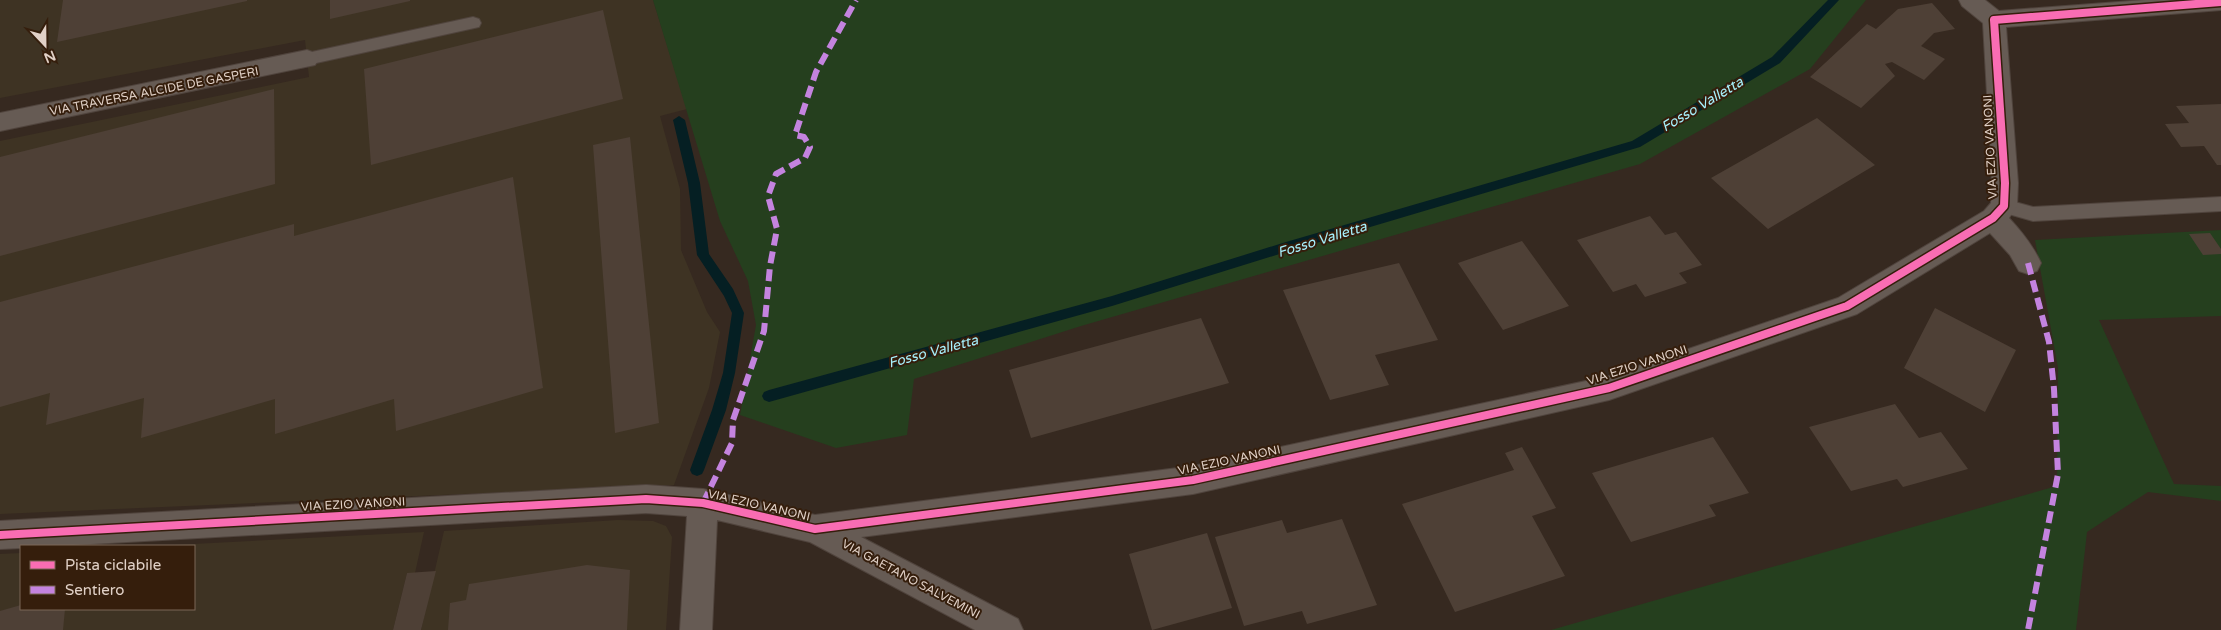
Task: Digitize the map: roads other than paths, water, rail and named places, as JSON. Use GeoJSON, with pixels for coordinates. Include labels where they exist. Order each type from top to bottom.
{"type":"FeatureCollection","features":[{"type":"Feature","properties":{"kind":"street"},"geometry":{"type":"LineString","coordinates":[[1970,0],[1994,20],[2221,2]]}},
{"type":"Feature","properties":{"kind":"street","name":"VIA EZIO VANONI"},"geometry":{"type":"LineString","coordinates":[[0,536],[646,499],[703,503],[816,529],[1193,480],[1609,388],[1847,306],[1998,212],[2005,183],[1994,20]]}},
{"type":"Feature","properties":{"kind":"street","name":"VIA TRAVERSA ALCIDE DE GASPERI"},"geometry":{"type":"LineString","coordinates":[[0,122],[307,60]]}},
{"type":"Feature","properties":{"kind":"street"},"geometry":{"type":"LineString","coordinates":[[1998,212],[2028,263]]}},
{"type":"Feature","properties":{"kind":"street"},"geometry":{"type":"LineString","coordinates":[[696,630],[703,503]]}},
{"type":"Feature","properties":{"kind":"street","name":"VIA GAETANO SALVEMINI"},"geometry":{"type":"LineString","coordinates":[[816,529],[1007,630]]}},
{"type":"Feature","properties":{"kind":"lane"},"geometry":{"type":"LineString","coordinates":[[307,60],[473,23]]}},
{"type":"Feature","properties":{"kind":"lane"},"geometry":{"type":"LineString","coordinates":[[1998,212],[2033,214],[2221,204]]}},
{"type":"Feature","properties":{"kind":"waterway","name":"Fosso Valletta"},"geometry":{"type":"LineString","coordinates":[[769,396],[1112,301],[1286,247],[1636,144],[1776,60],[1834,0]]}},
{"type":"Feature","properties":{"kind":"waterway"},"geometry":{"type":"LineString","coordinates":[[679,120],[694,183],[703,255],[729,293],[738,313],[729,373],[719,410],[697,470]]}}]}
